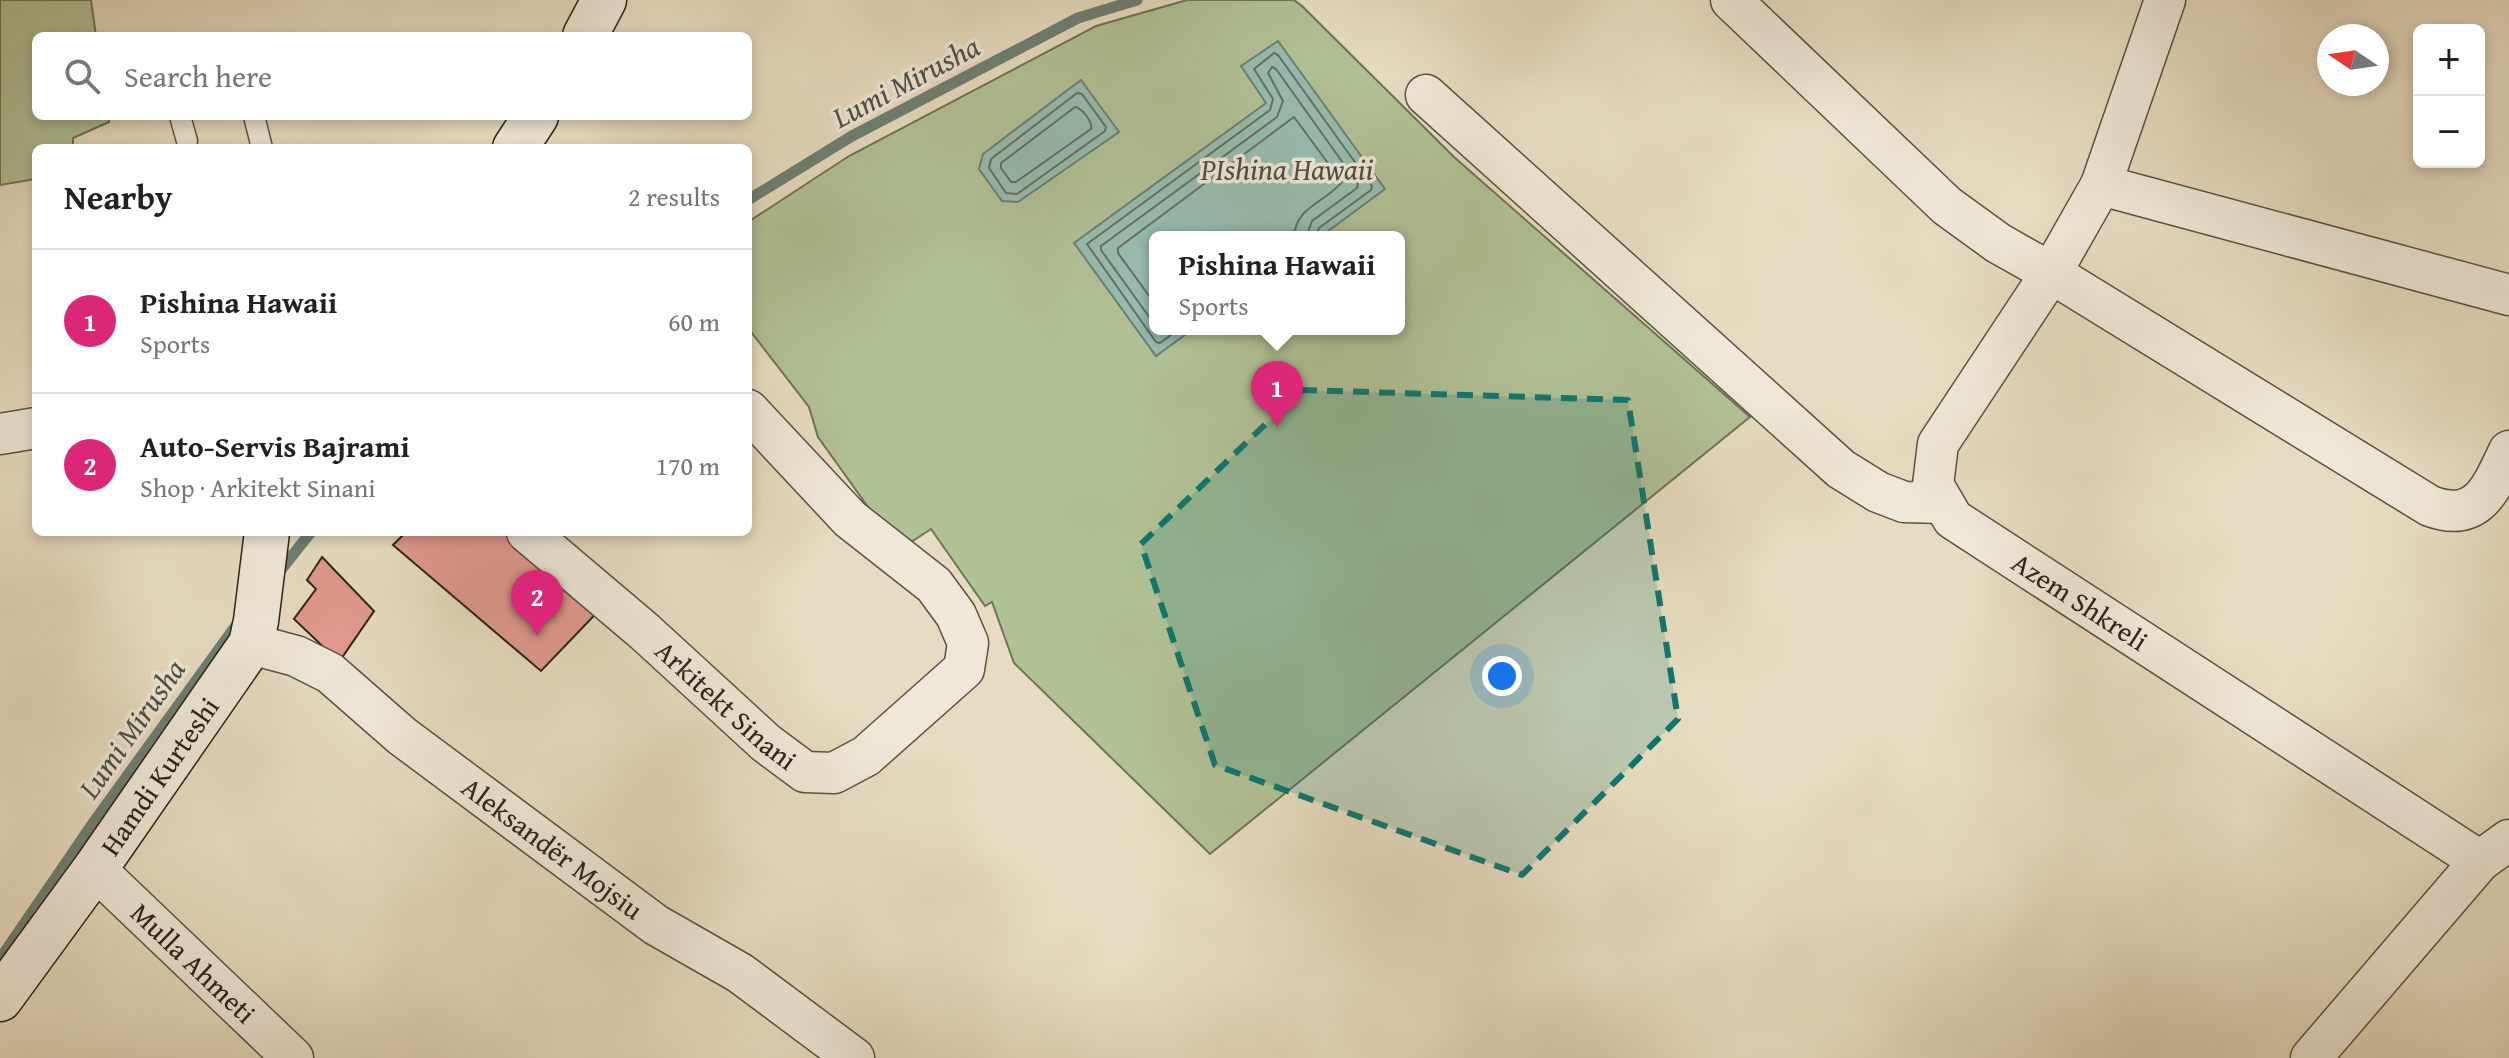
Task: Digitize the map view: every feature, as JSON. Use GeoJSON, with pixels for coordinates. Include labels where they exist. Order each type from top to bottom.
{"type":"FeatureCollection","features":[{"type":"Feature","properties":{"kind":"main road"},"geometry":{"type":"LineString","coordinates":[[587,32],[604,0]]}},
{"type":"Feature","properties":{"kind":"main road"},"geometry":{"type":"LineString","coordinates":[[518,144],[533,120]]}},
{"type":"Feature","properties":{"kind":"main road","name":"Hamdi Kurteshi"},"geometry":{"type":"LineString","coordinates":[[0,999],[95,869],[254,632],[266,536]]}},
{"type":"Feature","properties":{"kind":"street"},"geometry":{"type":"LineString","coordinates":[[1731,0],[1947,206],[1998,243],[2430,506],[2450,512],[2478,504],[2509,451]]}},
{"type":"Feature","properties":{"kind":"street"},"geometry":{"type":"LineString","coordinates":[[1943,503],[1933,485],[1938,444],[2051,273],[2101,185],[2165,0]]}},
{"type":"Feature","properties":{"kind":"street"},"geometry":{"type":"LineString","coordinates":[[1426,95],[1841,469],[1878,492],[1904,502],[1943,503]]}},
{"type":"Feature","properties":{"kind":"street"},"geometry":{"type":"LineString","coordinates":[[2101,185],[2509,295]]}},
{"type":"Feature","properties":{"kind":"street","name":"Arkitekt Sinani"},"geometry":{"type":"LineString","coordinates":[[532,536],[645,632],[766,743],[805,772],[834,773],[866,756],[964,669],[968,643],[956,615],[934,585],[850,519],[752,414]]}},
{"type":"Feature","properties":{"kind":"street"},"geometry":{"type":"LineString","coordinates":[[0,434],[32,429]]}},
{"type":"Feature","properties":{"kind":"street","name":"Azem Shkreli"},"geometry":{"type":"LineString","coordinates":[[1943,503],[1953,519],[2494,851],[2311,1058]]}},
{"type":"Feature","properties":{"kind":"street","name":"Aleksandër Mojsiu"},"geometry":{"type":"LineString","coordinates":[[254,632],[330,673],[402,736],[632,908],[740,973],[854,1058]]}},
{"type":"Feature","properties":{"kind":"street","name":"Mulla Ahmeti"},"geometry":{"type":"LineString","coordinates":[[95,869],[293,1058]]}},
{"type":"Feature","properties":{"kind":"lane"},"geometry":{"type":"LineString","coordinates":[[181,120],[187,141]]}},
{"type":"Feature","properties":{"kind":"lane"},"geometry":{"type":"LineString","coordinates":[[255,120],[261,144]]}},
{"type":"Feature","properties":{"kind":"highlighted area"},"geometry":{"type":"Polygon","coordinates":[[[1301,390],[1628,400],[1678,719],[1522,875],[1215,765],[1141,544],[1301,390]]]}},
{"type":"Feature","properties":{"kind":"green space"},"geometry":{"type":"Polygon","coordinates":[[[0,0],[91,0],[95,32],[32,32],[32,120],[109,122],[73,138],[73,144],[32,144],[32,180],[0,185],[0,0]]]}},
{"type":"Feature","properties":{"kind":"green space","name":"PIshina Hawaii"},"geometry":{"type":"Polygon","coordinates":[[[1187,0],[1294,0],[1454,157],[1750,417],[1210,854],[1014,663],[992,602],[985,606],[931,529],[905,546],[886,532],[818,437],[809,407],[752,333],[752,219],[849,156],[1096,26],[1187,0]]]}},
{"type":"Feature","properties":{"kind":"water","name":"PIshina Hawaii"},"geometry":{"type":"Polygon","coordinates":[[[1278,41],[1385,189],[1328,231],[1149,231],[1149,335],[1185,335],[1156,356],[1074,243],[1266,103],[1241,66],[1278,41]]]}},
{"type":"Feature","properties":{"kind":"water"},"geometry":{"type":"Polygon","coordinates":[[[1081,80],[1119,132],[1018,202],[1002,201],[979,169],[983,154],[1081,80]]]}},
{"type":"Feature","properties":{"kind":"building"},"geometry":{"type":"Polygon","coordinates":[[[402,536],[525,536],[608,601],[541,671],[393,545],[402,536]]]}},
{"type":"Feature","properties":{"kind":"building"},"geometry":{"type":"Polygon","coordinates":[[[322,557],[374,611],[339,662],[294,619],[316,589],[307,580],[322,557]]]}},
{"type":"Feature","properties":{"kind":"waterway","name":"Lumi Mirusha"},"geometry":{"type":"LineString","coordinates":[[752,198],[852,136],[1078,18],[1137,0]]}},
{"type":"Feature","properties":{"kind":"waterway","name":"Lumi Mirusha"},"geometry":{"type":"LineString","coordinates":[[276,576],[308,536]]}},
{"type":"Feature","properties":{"kind":"waterway","name":"Lumi Mirusha"},"geometry":{"type":"LineString","coordinates":[[0,959],[93,823],[240,620]]}},
{"type":"Feature","properties":{"kind":"place","name":"Pishina Hawaii"},"geometry":{"type":"Point","coordinates":[1277,427]}},
{"type":"Feature","properties":{"kind":"place","name":"Auto-Servis Bajrami"},"geometry":{"type":"Point","coordinates":[537,636]}}]}
